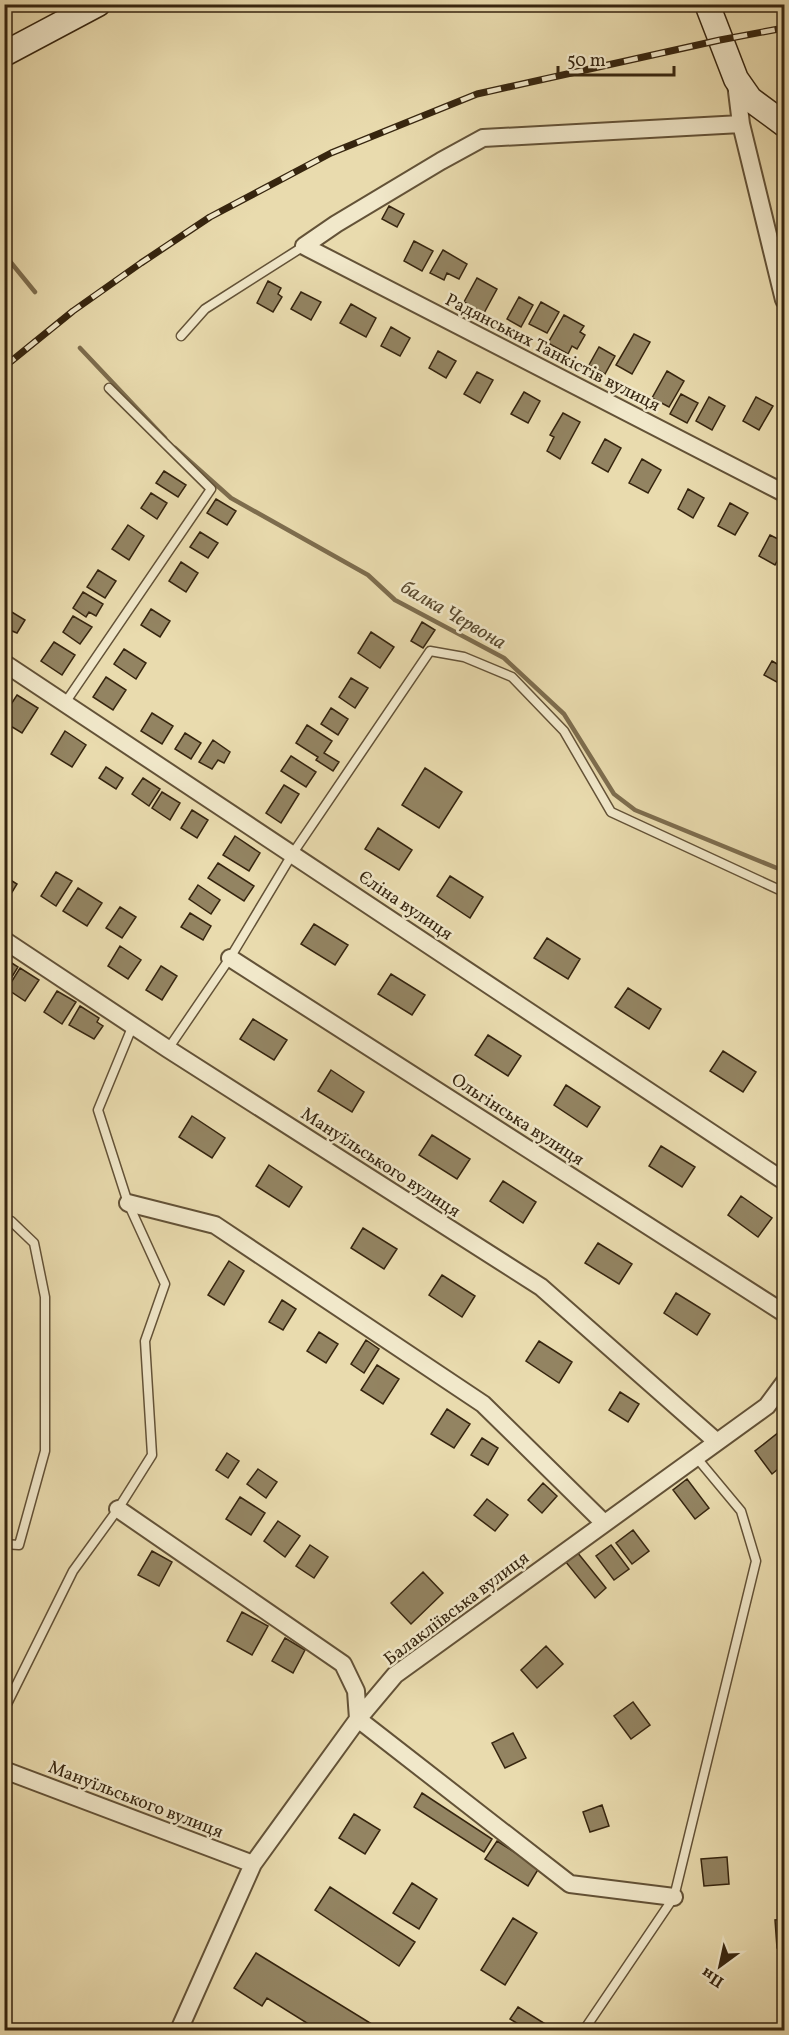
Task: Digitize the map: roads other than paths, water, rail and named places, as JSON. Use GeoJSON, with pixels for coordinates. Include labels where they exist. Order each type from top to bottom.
{"type":"FeatureCollection","features":[{"type":"Feature","properties":{"kind":"street"},"geometry":{"type":"LineString","coordinates":[[4,54],[98,4]]}},
{"type":"Feature","properties":{"kind":"street"},"geometry":{"type":"LineString","coordinates":[[707,4],[736,79],[750,99],[780,117]]}},
{"type":"Feature","properties":{"kind":"street"},"geometry":{"type":"LineString","coordinates":[[736,79],[741,124],[784,300]]}},
{"type":"Feature","properties":{"kind":"street"},"geometry":{"type":"LineString","coordinates":[[304,246],[336,224],[483,138],[741,124]]}},
{"type":"Feature","properties":{"kind":"street","name":"Радянських Танкістів вулиця"},"geometry":{"type":"LineString","coordinates":[[304,246],[784,493]]}},
{"type":"Feature","properties":{"kind":"street","name":"Єліна вулиця"},"geometry":{"type":"LineString","coordinates":[[4,663],[784,1181]]}},
{"type":"Feature","properties":{"kind":"street","name":"Мануїльського вулиця"},"geometry":{"type":"LineString","coordinates":[[4,940],[168,1049],[541,1287],[717,1442]]}},
{"type":"Feature","properties":{"kind":"street","name":"Ольгінська вулиця"},"geometry":{"type":"LineString","coordinates":[[230,958],[784,1313]]}},
{"type":"Feature","properties":{"kind":"street"},"geometry":{"type":"LineString","coordinates":[[128,1203],[215,1225],[483,1404],[604,1523]]}},
{"type":"Feature","properties":{"kind":"street","name":"Балакліївська вулиця"},"geometry":{"type":"LineString","coordinates":[[178,2031],[253,1864],[358,1719],[395,1675],[767,1406],[784,1383]]}},
{"type":"Feature","properties":{"kind":"street"},"geometry":{"type":"LineString","coordinates":[[118,1509],[343,1664],[356,1691],[358,1719],[570,1884],[674,1897]]}},
{"type":"Feature","properties":{"kind":"street","name":"Мануїльського вулиця"},"geometry":{"type":"LineString","coordinates":[[4,1770],[253,1864]]}},
{"type":"Feature","properties":{"kind":"lane"},"geometry":{"type":"LineString","coordinates":[[181,336],[205,309],[304,246]]}},
{"type":"Feature","properties":{"kind":"lane"},"geometry":{"type":"LineString","coordinates":[[66,703],[211,489],[109,388]]}},
{"type":"Feature","properties":{"kind":"lane"},"geometry":{"type":"LineString","coordinates":[[168,1049],[230,958],[293,853],[430,651],[464,657],[512,677],[564,731],[611,812],[784,892]]}},
{"type":"Feature","properties":{"kind":"lane"},"geometry":{"type":"LineString","coordinates":[[4,1710],[73,1571],[118,1509],[152,1455],[145,1341],[165,1284],[128,1203],[98,1110],[133,1024]]}},
{"type":"Feature","properties":{"kind":"lane"},"geometry":{"type":"LineString","coordinates":[[4,1218],[11,1221],[34,1243],[45,1297],[45,1451],[19,1545],[4,1544]]}},
{"type":"Feature","properties":{"kind":"lane"},"geometry":{"type":"LineString","coordinates":[[584,2031],[674,1897],[756,1561],[741,1511],[696,1457]]}},
{"type":"Feature","properties":{"kind":"waterway","name":"балка Червона"},"geometry":{"type":"LineString","coordinates":[[4,254],[35,292]]}},
{"type":"Feature","properties":{"kind":"waterway","name":"балка Червона"},"geometry":{"type":"LineString","coordinates":[[80,348],[165,438]]}},
{"type":"Feature","properties":{"kind":"waterway","name":"балка Червона"},"geometry":{"type":"LineString","coordinates":[[175,448],[231,498],[368,575],[395,600],[504,658],[564,714],[614,794],[635,810],[784,871]]}},
{"type":"Feature","properties":{"kind":"railway"},"geometry":{"type":"LineString","coordinates":[[4,367],[73,311],[210,217],[331,153],[477,94],[784,28]]}}]}
